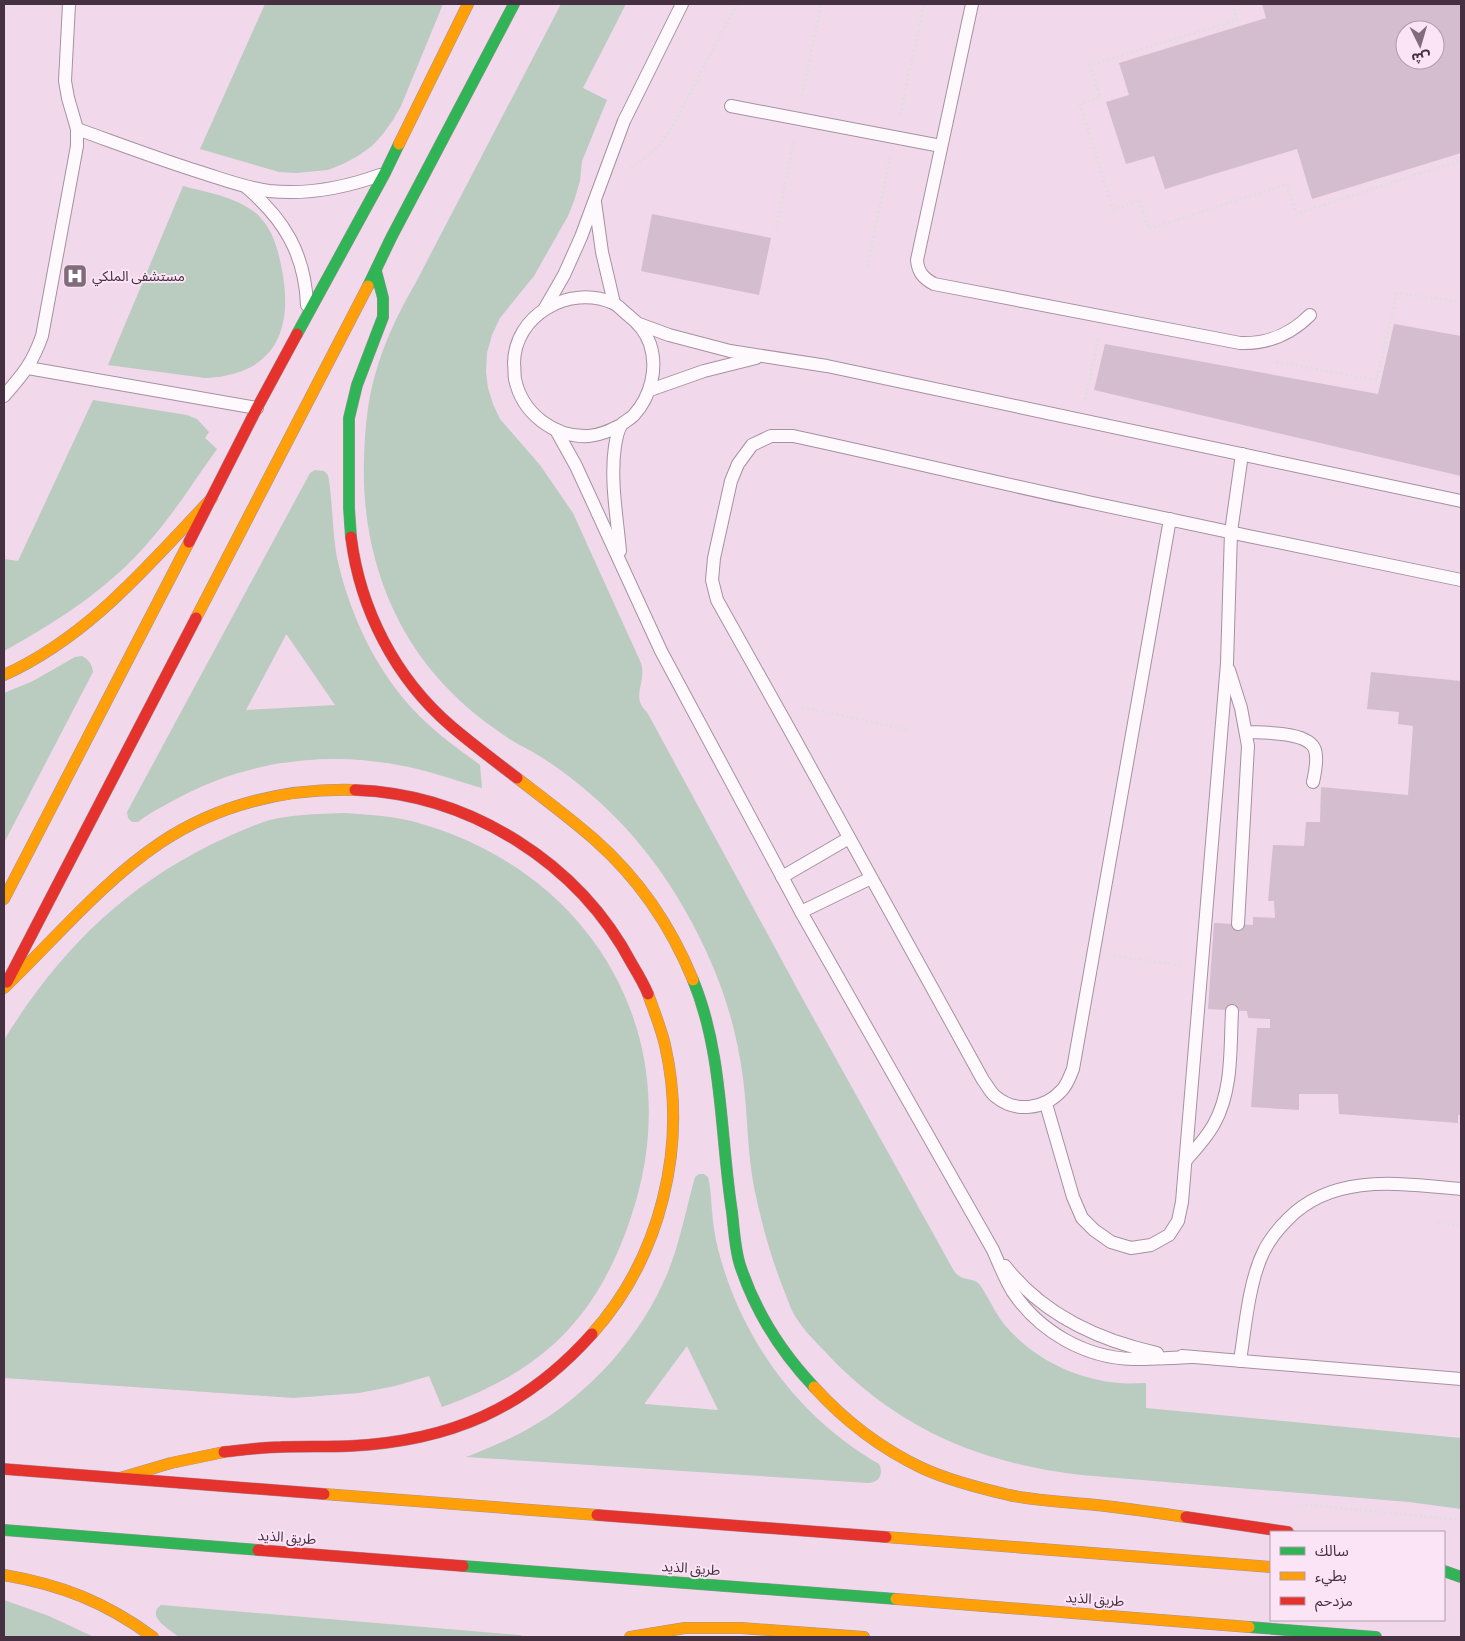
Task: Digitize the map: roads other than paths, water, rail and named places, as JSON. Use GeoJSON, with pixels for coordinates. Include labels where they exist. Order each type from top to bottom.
{"type":"FeatureCollection","features":[{"type":"Feature","properties":{"kind":"main road"},"geometry":{"type":"LineString","coordinates":[[4,899],[257,408],[385,173],[468,4]]}},
{"type":"Feature","properties":{"kind":"main road"},"geometry":{"type":"LineString","coordinates":[[4,988],[376,271],[391,238],[514,4]]}},
{"type":"Feature","properties":{"kind":"main road"},"geometry":{"type":"LineString","coordinates":[[376,271],[384,297],[382,322],[356,392],[350,414],[348,510],[356,571],[365,601],[391,656],[428,705],[450,726],[594,839],[645,893],[666,924],[683,956],[697,990],[708,1025],[715,1061],[730,1200],[740,1266],[756,1304],[801,1373],[827,1401],[857,1427],[889,1449],[932,1471],[966,1483],[1052,1502],[1095,1505],[1282,1531]]}},
{"type":"Feature","properties":{"kind":"main road"},"geometry":{"type":"LineString","coordinates":[[4,675],[43,656],[72,637],[100,614],[212,498]]}},
{"type":"Feature","properties":{"kind":"main road"},"geometry":{"type":"LineString","coordinates":[[4,988],[132,864],[161,842],[192,825],[224,810],[259,799],[296,792],[335,789],[374,791],[412,797],[448,807],[482,820],[514,838],[545,859],[573,883],[598,910],[620,939],[642,979],[653,1004],[664,1039],[671,1074],[674,1129],[668,1182],[659,1216],[646,1250],[630,1282],[610,1312],[586,1341],[560,1367],[530,1390],[499,1409],[465,1425],[429,1435],[393,1442],[349,1446],[265,1447],[226,1451],[163,1464],[120,1478]]}},
{"type":"Feature","properties":{"kind":"main road"},"geometry":{"type":"LineString","coordinates":[[4,1469],[1270,1567]]}},
{"type":"Feature","properties":{"kind":"main road","name":"طريق الذيد"},"geometry":{"type":"LineString","coordinates":[[4,1530],[1376,1637]]}},
{"type":"Feature","properties":{"kind":"main road"},"geometry":{"type":"LineString","coordinates":[[1445,1571],[1461,1577]]}},
{"type":"Feature","properties":{"kind":"main road"},"geometry":{"type":"LineString","coordinates":[[4,1575],[38,1582],[90,1600],[139,1626],[153,1637]]}},
{"type":"Feature","properties":{"kind":"main road"},"geometry":{"type":"LineString","coordinates":[[1445,1580],[1461,1581]]}},
{"type":"Feature","properties":{"kind":"main road"},"geometry":{"type":"LineString","coordinates":[[1214,1637],[1242,1626]]}},
{"type":"Feature","properties":{"kind":"main road"},"geometry":{"type":"LineString","coordinates":[[630,1637],[685,1628],[741,1628],[864,1637]]}},
{"type":"Feature","properties":{"kind":"lane"},"geometry":{"type":"LineString","coordinates":[[4,396],[28,368],[36,354],[46,320],[77,146],[77,130],[68,98],[64,67],[69,4]]}},
{"type":"Feature","properties":{"kind":"lane"},"geometry":{"type":"LineString","coordinates":[[639,324],[650,344],[654,367],[650,390],[643,404],[633,416],[621,425],[606,433],[589,436],[572,435],[556,430],[536,418],[522,400],[514,378],[514,355],[520,337],[531,321],[545,308],[564,274],[581,238],[624,122],[682,4]]}},
{"type":"Feature","properties":{"kind":"lane"},"geometry":{"type":"LineString","coordinates":[[970,4],[917,260],[918,268],[922,275],[934,284],[1240,343],[1260,342],[1278,338],[1295,328],[1310,315]]}},
{"type":"Feature","properties":{"kind":"lane"},"geometry":{"type":"LineString","coordinates":[[731,106],[941,146]]}},
{"type":"Feature","properties":{"kind":"lane"},"geometry":{"type":"LineString","coordinates":[[77,130],[246,187],[269,191],[316,191],[340,187],[385,173]]}},
{"type":"Feature","properties":{"kind":"lane"},"geometry":{"type":"LineString","coordinates":[[246,187],[276,216],[288,234],[303,272],[307,292],[308,314]]}},
{"type":"Feature","properties":{"kind":"lane"},"geometry":{"type":"LineString","coordinates":[[594,200],[602,252],[614,303]]}},
{"type":"Feature","properties":{"kind":"lane"},"geometry":{"type":"LineString","coordinates":[[545,308],[567,299],[591,297],[614,303],[639,324],[699,343],[761,357],[827,366],[1461,501]]}},
{"type":"Feature","properties":{"kind":"lane"},"geometry":{"type":"LineString","coordinates":[[650,390],[704,371],[761,357]]}},
{"type":"Feature","properties":{"kind":"lane"},"geometry":{"type":"LineString","coordinates":[[28,368],[257,408]]}},
{"type":"Feature","properties":{"kind":"lane"},"geometry":{"type":"LineString","coordinates":[[620,561],[613,463],[621,425]]}},
{"type":"Feature","properties":{"kind":"lane"},"geometry":{"type":"LineString","coordinates":[[556,430],[576,466],[661,651],[801,912],[993,1250],[1012,1291],[1030,1314],[1052,1332],[1076,1346],[1103,1356],[1131,1359],[1191,1357]]}},
{"type":"Feature","properties":{"kind":"lane"},"geometry":{"type":"LineString","coordinates":[[1170,519],[1073,1069],[1063,1090],[1046,1104],[1027,1108],[1009,1105],[994,1095],[979,1072],[717,600],[712,580],[714,558],[731,481],[738,464],[752,445],[772,436],[793,436],[1087,502],[1170,519],[1461,580]]}},
{"type":"Feature","properties":{"kind":"lane"},"geometry":{"type":"LineString","coordinates":[[1046,1104],[1073,1197],[1082,1218],[1094,1230],[1111,1242],[1130,1248],[1150,1245],[1169,1236],[1178,1221],[1186,1160],[1200,968],[1227,663],[1231,532],[1242,454]]}},
{"type":"Feature","properties":{"kind":"lane"},"geometry":{"type":"LineString","coordinates":[[1227,663],[1241,708],[1248,746],[1238,924]]}},
{"type":"Feature","properties":{"kind":"lane"},"geometry":{"type":"LineString","coordinates":[[1246,732],[1297,736],[1308,740],[1315,750],[1314,782]]}},
{"type":"Feature","properties":{"kind":"lane"},"geometry":{"type":"LineString","coordinates":[[782,877],[850,838]]}},
{"type":"Feature","properties":{"kind":"lane"},"geometry":{"type":"LineString","coordinates":[[801,912],[871,878]]}},
{"type":"Feature","properties":{"kind":"lane"},"geometry":{"type":"LineString","coordinates":[[1186,1160],[1214,1124],[1223,1103],[1228,1080],[1232,1011]]}},
{"type":"Feature","properties":{"kind":"lane"},"geometry":{"type":"LineString","coordinates":[[1240,1361],[1254,1277],[1263,1252],[1277,1230],[1296,1212],[1318,1197],[1342,1188],[1368,1184],[1401,1184],[1461,1189]]}},
{"type":"Feature","properties":{"kind":"lane"},"geometry":{"type":"LineString","coordinates":[[993,1250],[1031,1294],[1054,1312],[1079,1327],[1133,1348],[1191,1357],[1461,1379]]}},
{"type":"Feature","properties":{"kind":"place","name":"مستشفى الملكي"},"geometry":{"type":"Point","coordinates":[75,276]}}]}
